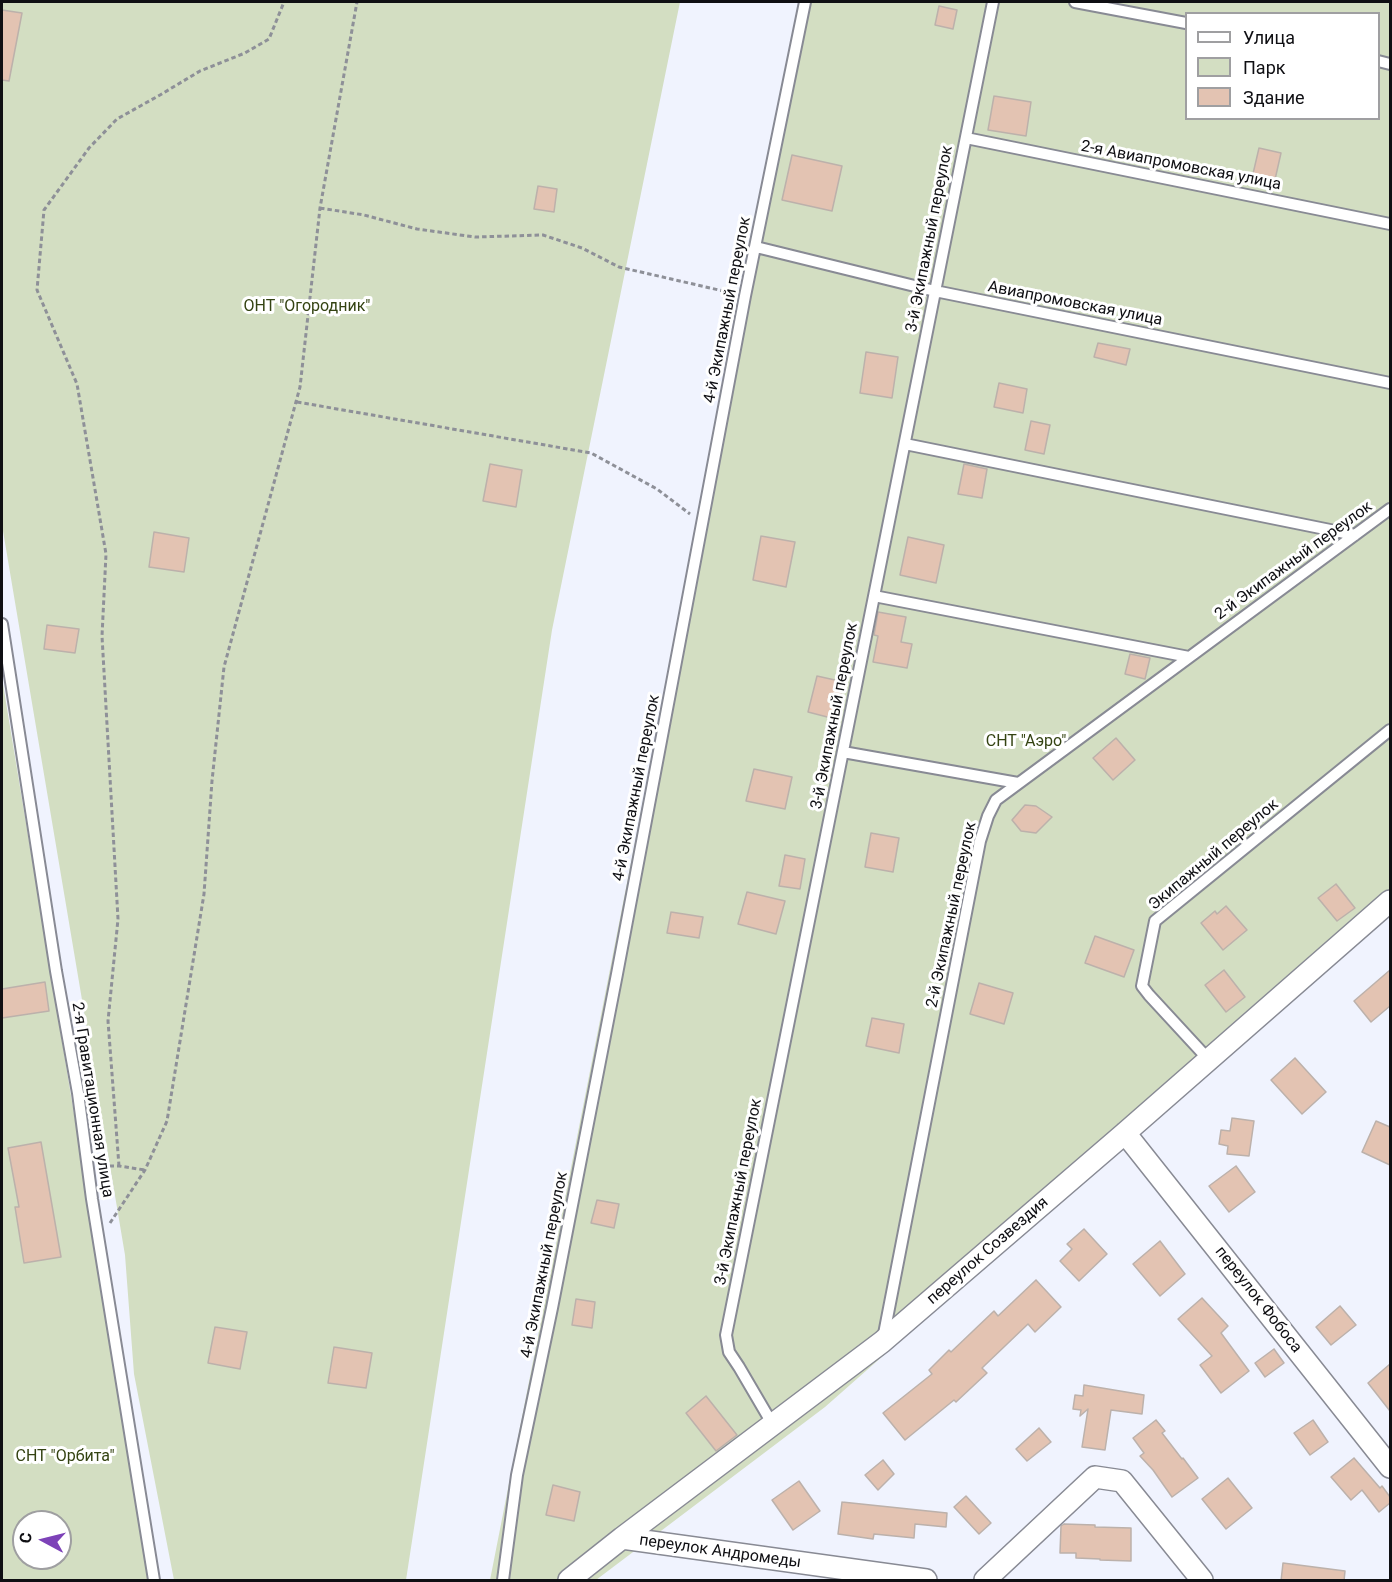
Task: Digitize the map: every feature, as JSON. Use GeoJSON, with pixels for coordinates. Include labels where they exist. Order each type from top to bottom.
{"type":"FeatureCollection","features":[{"type":"Feature","properties":{"kind":"street","name":"переулок Созвездия"},"geometry":{"type":"LineString","coordinates":[[569,1581],[622,1538],[882,1342],[1390,901]]}},
{"type":"Feature","properties":{"kind":"street","name":"переулок Фобоса"},"geometry":{"type":"LineString","coordinates":[[1125,1132],[1390,1467]]}},
{"type":"Feature","properties":{"kind":"street"},"geometry":{"type":"LineString","coordinates":[[985,1581],[1095,1478],[1122,1481],[1202,1581]]}},
{"type":"Feature","properties":{"kind":"street","name":"переулок Андромеды"},"geometry":{"type":"LineString","coordinates":[[622,1538],[926,1581]]}},
{"type":"Feature","properties":{"kind":"lane","name":"4-й Экипажный переулок"},"geometry":{"type":"LineString","coordinates":[[503,1581],[517,1475],[552,1308],[745,297],[805,2]]}},
{"type":"Feature","properties":{"kind":"lane","name":"3-й Экипажный переулок"},"geometry":{"type":"LineString","coordinates":[[773,1425],[729,1352],[726,1335],[993,2]]}},
{"type":"Feature","properties":{"kind":"lane"},"geometry":{"type":"LineString","coordinates":[[1075,2],[1185,24]]}},
{"type":"Feature","properties":{"kind":"lane","name":"2-я Авиапромовская улица"},"geometry":{"type":"LineString","coordinates":[[966,138],[1390,224]]}},
{"type":"Feature","properties":{"kind":"lane","name":"Авиапромовская улица"},"geometry":{"type":"LineString","coordinates":[[756,247],[935,291],[1390,383]]}},
{"type":"Feature","properties":{"kind":"lane"},"geometry":{"type":"LineString","coordinates":[[905,444],[1355,535]]}},
{"type":"Feature","properties":{"kind":"lane","name":"2-й Экипажный переулок"},"geometry":{"type":"LineString","coordinates":[[882,1342],[980,841],[996,800],[1390,509]]}},
{"type":"Feature","properties":{"kind":"lane"},"geometry":{"type":"LineString","coordinates":[[874,596],[1189,657]]}},
{"type":"Feature","properties":{"kind":"lane","name":"2-я Гравитационная улица"},"geometry":{"type":"LineString","coordinates":[[2,624],[154,1581]]}},
{"type":"Feature","properties":{"kind":"lane","name":"Экипажный переулок"},"geometry":{"type":"LineString","coordinates":[[1209,1060],[1142,986],[1155,921],[1390,730]]}},
{"type":"Feature","properties":{"kind":"lane"},"geometry":{"type":"LineString","coordinates":[[843,752],[1018,783]]}},
{"type":"Feature","properties":{"kind":"path"},"geometry":{"type":"LineString","coordinates":[[118,1166],[108,1021],[118,920],[102,636],[106,554],[77,384],[38,290],[44,210],[89,148],[117,119],[200,71],[245,53],[269,39],[285,2]]}},
{"type":"Feature","properties":{"kind":"path"},"geometry":{"type":"LineString","coordinates":[[99,1240],[145,1170],[167,1121],[204,894],[212,781],[224,667],[300,387],[320,208],[357,2]]}},
{"type":"Feature","properties":{"kind":"path"},"geometry":{"type":"LineString","coordinates":[[320,208],[364,215],[417,229],[475,237],[543,236],[582,248],[619,267],[745,297]]}},
{"type":"Feature","properties":{"kind":"path"},"geometry":{"type":"LineString","coordinates":[[297,402],[591,453],[657,489],[702,523]]}},
{"type":"Feature","properties":{"kind":"path"},"geometry":{"type":"LineString","coordinates":[[88,1166],[118,1166],[145,1170]]}},
{"type":"Feature","properties":{"kind":"green space","name":"ОНТ \"Огородник\""},"geometry":{"type":"Polygon","coordinates":[[[2,2],[680,2],[552,630],[406,1580],[174,1580],[134,1374],[125,1255],[2,525],[2,2]]]}},
{"type":"Feature","properties":{"kind":"green space","name":"СНТ \"Аэро\""},"geometry":{"type":"Polygon","coordinates":[[[800,2],[1390,2],[1390,909],[825,1407],[596,1580],[490,1580],[800,2]]]}},
{"type":"Feature","properties":{"kind":"green space","name":"СНТ \"Орбита\""},"geometry":{"type":"Polygon","coordinates":[[[2,678],[151,1580],[2,1580],[2,678]]]}},
{"type":"Feature","properties":{"kind":"building"},"geometry":{"type":"Polygon","coordinates":[[[939,6],[957,10],[953,29],[935,25],[939,6]]]}},
{"type":"Feature","properties":{"kind":"building"},"geometry":{"type":"Polygon","coordinates":[[[2,10],[22,13],[9,81],[2,80],[2,10]]]}},
{"type":"Feature","properties":{"kind":"building"},"geometry":{"type":"Polygon","coordinates":[[[994,96],[1031,102],[1026,136],[988,130],[994,96]]]}},
{"type":"Feature","properties":{"kind":"building"},"geometry":{"type":"Polygon","coordinates":[[[1259,148],[1281,153],[1274,184],[1252,178],[1259,148]]]}},
{"type":"Feature","properties":{"kind":"building"},"geometry":{"type":"Polygon","coordinates":[[[792,155],[842,166],[832,211],[782,200],[792,155]]]}},
{"type":"Feature","properties":{"kind":"building"},"geometry":{"type":"Polygon","coordinates":[[[538,186],[557,189],[554,212],[534,209],[538,186]]]}},
{"type":"Feature","properties":{"kind":"building"},"geometry":{"type":"Polygon","coordinates":[[[1098,343],[1130,349],[1126,365],[1094,357],[1098,343]]]}},
{"type":"Feature","properties":{"kind":"building"},"geometry":{"type":"Polygon","coordinates":[[[866,352],[898,357],[892,398],[860,393],[866,352]]]}},
{"type":"Feature","properties":{"kind":"building"},"geometry":{"type":"Polygon","coordinates":[[[999,383],[1027,389],[1023,413],[994,407],[999,383]]]}},
{"type":"Feature","properties":{"kind":"building"},"geometry":{"type":"Polygon","coordinates":[[[1031,421],[1050,425],[1044,454],[1025,450],[1031,421]]]}},
{"type":"Feature","properties":{"kind":"building"},"geometry":{"type":"Polygon","coordinates":[[[490,464],[522,470],[516,507],[483,501],[490,464]]]}},
{"type":"Feature","properties":{"kind":"building"},"geometry":{"type":"Polygon","coordinates":[[[964,464],[987,469],[982,498],[958,494],[964,464]]]}},
{"type":"Feature","properties":{"kind":"building"},"geometry":{"type":"Polygon","coordinates":[[[154,532],[189,538],[184,572],[149,567],[154,532]]]}},
{"type":"Feature","properties":{"kind":"building"},"geometry":{"type":"Polygon","coordinates":[[[761,536],[795,542],[786,587],[753,580],[761,536]]]}},
{"type":"Feature","properties":{"kind":"building"},"geometry":{"type":"Polygon","coordinates":[[[908,537],[944,545],[936,583],[900,575],[908,537]]]}},
{"type":"Feature","properties":{"kind":"building"},"geometry":{"type":"Polygon","coordinates":[[[878,612],[906,617],[901,642],[912,644],[907,668],[873,662],[878,636],[874,635],[878,612]]]}},
{"type":"Feature","properties":{"kind":"building"},"geometry":{"type":"Polygon","coordinates":[[[47,625],[79,629],[75,653],[44,649],[47,625]]]}},
{"type":"Feature","properties":{"kind":"building"},"geometry":{"type":"Polygon","coordinates":[[[1130,654],[1150,658],[1145,679],[1125,674],[1130,654]]]}},
{"type":"Feature","properties":{"kind":"building"},"geometry":{"type":"Polygon","coordinates":[[[817,676],[844,682],[835,719],[808,712],[817,676]]]}},
{"type":"Feature","properties":{"kind":"building"},"geometry":{"type":"Polygon","coordinates":[[[1116,738],[1135,760],[1113,780],[1093,758],[1116,738]]]}},
{"type":"Feature","properties":{"kind":"building"},"geometry":{"type":"Polygon","coordinates":[[[754,769],[792,777],[785,809],[746,801],[754,769]]]}},
{"type":"Feature","properties":{"kind":"building"},"geometry":{"type":"Polygon","coordinates":[[[1025,805],[1036,806],[1052,817],[1036,833],[1021,831],[1012,820],[1025,805]]]}},
{"type":"Feature","properties":{"kind":"building"},"geometry":{"type":"Polygon","coordinates":[[[871,833],[899,838],[893,872],[865,867],[871,833]]]}},
{"type":"Feature","properties":{"kind":"building"},"geometry":{"type":"Polygon","coordinates":[[[785,855],[805,859],[800,889],[779,886],[785,855]]]}},
{"type":"Feature","properties":{"kind":"building"},"geometry":{"type":"Polygon","coordinates":[[[1336,884],[1355,908],[1337,921],[1318,898],[1336,884]]]}},
{"type":"Feature","properties":{"kind":"building"},"geometry":{"type":"Polygon","coordinates":[[[747,892],[785,901],[776,934],[738,924],[747,892]]]}},
{"type":"Feature","properties":{"kind":"building"},"geometry":{"type":"Polygon","coordinates":[[[1226,906],[1247,930],[1223,950],[1201,923],[1215,911],[1217,914],[1226,906]]]}},
{"type":"Feature","properties":{"kind":"building"},"geometry":{"type":"Polygon","coordinates":[[[671,912],[703,917],[699,938],[667,933],[671,912]]]}},
{"type":"Feature","properties":{"kind":"building"},"geometry":{"type":"Polygon","coordinates":[[[1095,936],[1134,950],[1124,977],[1085,963],[1095,936]]]}},
{"type":"Feature","properties":{"kind":"building"},"geometry":{"type":"Polygon","coordinates":[[[1224,970],[1245,997],[1226,1012],[1205,985],[1224,970]]]}},
{"type":"Feature","properties":{"kind":"building"},"geometry":{"type":"Polygon","coordinates":[[[1390,970],[1390,1006],[1371,1022],[1354,1001],[1390,970]]]}},
{"type":"Feature","properties":{"kind":"building"},"geometry":{"type":"Polygon","coordinates":[[[45,982],[49,1011],[2,1018],[2,989],[45,982]]]}},
{"type":"Feature","properties":{"kind":"building"},"geometry":{"type":"Polygon","coordinates":[[[979,983],[1013,993],[1004,1024],[970,1014],[979,983]]]}},
{"type":"Feature","properties":{"kind":"building"},"geometry":{"type":"Polygon","coordinates":[[[872,1018],[904,1024],[899,1053],[866,1046],[872,1018]]]}},
{"type":"Feature","properties":{"kind":"building"},"geometry":{"type":"Polygon","coordinates":[[[1295,1058],[1326,1092],[1302,1114],[1271,1080],[1295,1058]]]}},
{"type":"Feature","properties":{"kind":"building"},"geometry":{"type":"Polygon","coordinates":[[[1232,1118],[1254,1121],[1249,1156],[1227,1154],[1228,1146],[1219,1144],[1221,1130],[1230,1131],[1232,1118]]]}},
{"type":"Feature","properties":{"kind":"building"},"geometry":{"type":"Polygon","coordinates":[[[1376,1121],[1390,1127],[1390,1165],[1362,1152],[1376,1121]]]}},
{"type":"Feature","properties":{"kind":"building"},"geometry":{"type":"Polygon","coordinates":[[[41,1142],[61,1257],[24,1263],[15,1207],[19,1207],[8,1148],[41,1142]]]}},
{"type":"Feature","properties":{"kind":"building"},"geometry":{"type":"Polygon","coordinates":[[[1236,1166],[1255,1192],[1229,1212],[1209,1186],[1236,1166]]]}},
{"type":"Feature","properties":{"kind":"building"},"geometry":{"type":"Polygon","coordinates":[[[597,1200],[619,1204],[614,1228],[591,1223],[597,1200]]]}},
{"type":"Feature","properties":{"kind":"building"},"geometry":{"type":"Polygon","coordinates":[[[1084,1229],[1107,1254],[1079,1281],[1060,1261],[1072,1249],[1067,1244],[1084,1229]]]}},
{"type":"Feature","properties":{"kind":"building"},"geometry":{"type":"Polygon","coordinates":[[[1160,1241],[1185,1274],[1160,1296],[1133,1264],[1160,1241]]]}},
{"type":"Feature","properties":{"kind":"building"},"geometry":{"type":"Polygon","coordinates":[[[1036,1280],[1061,1307],[1035,1332],[1028,1324],[982,1368],[987,1373],[956,1402],[954,1400],[905,1440],[883,1413],[932,1374],[929,1370],[949,1350],[951,1352],[994,1311],[998,1316],[1036,1280]]]}},
{"type":"Feature","properties":{"kind":"building"},"geometry":{"type":"Polygon","coordinates":[[[1202,1298],[1228,1326],[1221,1333],[1249,1371],[1221,1393],[1200,1365],[1212,1356],[1178,1319],[1202,1298]]]}},
{"type":"Feature","properties":{"kind":"building"},"geometry":{"type":"Polygon","coordinates":[[[576,1299],[595,1302],[592,1328],[572,1325],[576,1299]]]}},
{"type":"Feature","properties":{"kind":"building"},"geometry":{"type":"Polygon","coordinates":[[[1340,1306],[1356,1325],[1331,1345],[1316,1327],[1340,1306]]]}},
{"type":"Feature","properties":{"kind":"building"},"geometry":{"type":"Polygon","coordinates":[[[215,1327],[247,1332],[240,1369],[208,1363],[215,1327]]]}},
{"type":"Feature","properties":{"kind":"building"},"geometry":{"type":"Polygon","coordinates":[[[334,1347],[372,1353],[366,1388],[328,1383],[334,1347]]]}},
{"type":"Feature","properties":{"kind":"building"},"geometry":{"type":"Polygon","coordinates":[[[1274,1349],[1284,1363],[1265,1377],[1255,1363],[1274,1349]]]}},
{"type":"Feature","properties":{"kind":"building"},"geometry":{"type":"Polygon","coordinates":[[[1390,1364],[1390,1411],[1368,1383],[1390,1364]]]}},
{"type":"Feature","properties":{"kind":"building"},"geometry":{"type":"Polygon","coordinates":[[[1084,1385],[1144,1395],[1142,1414],[1111,1410],[1105,1450],[1082,1447],[1088,1409],[1080,1416],[1081,1410],[1073,1409],[1075,1395],[1083,1396],[1084,1385]]]}},
{"type":"Feature","properties":{"kind":"building"},"geometry":{"type":"Polygon","coordinates":[[[706,1396],[737,1435],[716,1451],[686,1413],[706,1396]]]}},
{"type":"Feature","properties":{"kind":"building"},"geometry":{"type":"Polygon","coordinates":[[[1156,1420],[1165,1431],[1162,1433],[1198,1478],[1172,1497],[1140,1456],[1144,1453],[1133,1438],[1156,1420]]]}},
{"type":"Feature","properties":{"kind":"building"},"geometry":{"type":"Polygon","coordinates":[[[1313,1420],[1328,1442],[1310,1455],[1294,1433],[1313,1420]]]}},
{"type":"Feature","properties":{"kind":"building"},"geometry":{"type":"Polygon","coordinates":[[[1039,1428],[1051,1442],[1027,1461],[1016,1449],[1039,1428]]]}},
{"type":"Feature","properties":{"kind":"building"},"geometry":{"type":"Polygon","coordinates":[[[1354,1458],[1390,1497],[1390,1503],[1379,1512],[1362,1490],[1351,1500],[1331,1477],[1354,1458]]]}},
{"type":"Feature","properties":{"kind":"building"},"geometry":{"type":"Polygon","coordinates":[[[883,1460],[894,1474],[878,1490],[865,1475],[883,1460]]]}},
{"type":"Feature","properties":{"kind":"building"},"geometry":{"type":"Polygon","coordinates":[[[1228,1478],[1252,1508],[1226,1529],[1202,1499],[1228,1478]]]}},
{"type":"Feature","properties":{"kind":"building"},"geometry":{"type":"Polygon","coordinates":[[[799,1481],[820,1511],[793,1530],[772,1500],[799,1481]]]}},
{"type":"Feature","properties":{"kind":"building"},"geometry":{"type":"Polygon","coordinates":[[[553,1485],[580,1492],[574,1521],[546,1515],[553,1485]]]}},
{"type":"Feature","properties":{"kind":"building"},"geometry":{"type":"Polygon","coordinates":[[[966,1496],[991,1523],[979,1534],[954,1507],[966,1496]]]}},
{"type":"Feature","properties":{"kind":"building"},"geometry":{"type":"Polygon","coordinates":[[[842,1502],[947,1513],[946,1527],[915,1524],[914,1538],[874,1534],[873,1539],[838,1534],[842,1502]]]}},
{"type":"Feature","properties":{"kind":"building"},"geometry":{"type":"Polygon","coordinates":[[[1064,1524],[1131,1528],[1131,1561],[1076,1558],[1076,1553],[1060,1553],[1061,1526],[1064,1524]]]}},
{"type":"Feature","properties":{"kind":"building"},"geometry":{"type":"Polygon","coordinates":[[[1283,1563],[1345,1571],[1344,1581],[1281,1581],[1283,1563]]]}}]}
